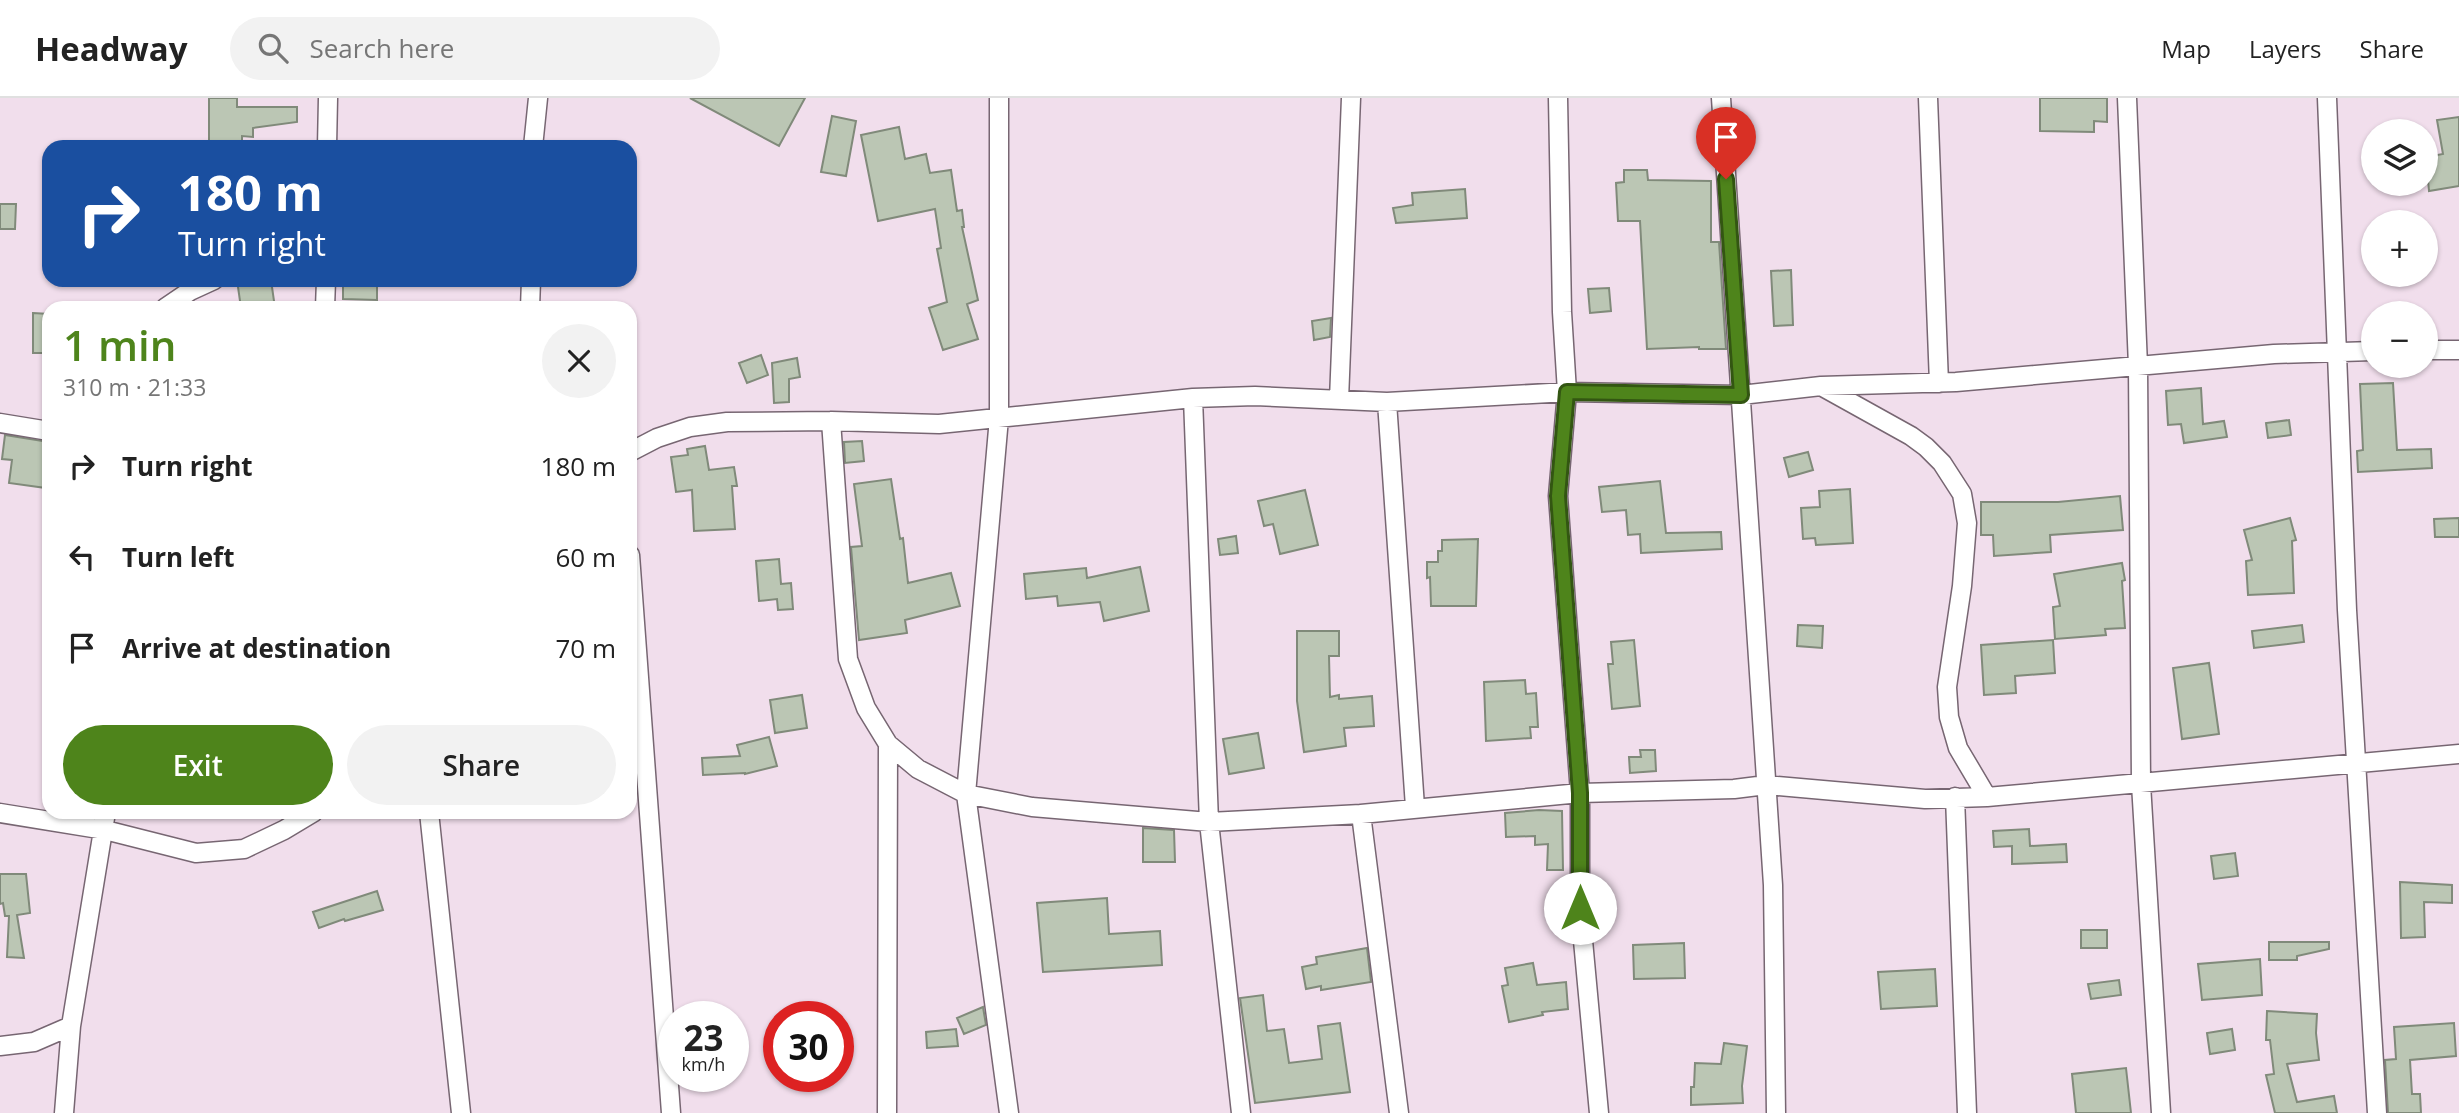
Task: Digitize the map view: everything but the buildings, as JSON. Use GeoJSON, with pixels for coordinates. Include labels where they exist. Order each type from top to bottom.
{"type":"FeatureCollection","features":[{"type":"Feature","properties":{"kind":"street"},"geometry":{"type":"LineString","coordinates":[[327,140],[328,98]]}},
{"type":"Feature","properties":{"kind":"street"},"geometry":{"type":"LineString","coordinates":[[534,140],[538,98]]}},
{"type":"Feature","properties":{"kind":"street"},"geometry":{"type":"LineString","coordinates":[[999,98],[999,418],[966,794],[1009,1113]]}},
{"type":"Feature","properties":{"kind":"street"},"geometry":{"type":"LineString","coordinates":[[1339,400],[1351,98]]}},
{"type":"Feature","properties":{"kind":"street"},"geometry":{"type":"LineString","coordinates":[[1558,98],[1562,312],[1567,392],[1558,496],[1580,793],[1580,908],[1599,1113]]}},
{"type":"Feature","properties":{"kind":"street"},"geometry":{"type":"LineString","coordinates":[[1721,98],[1773,885],[1776,1113]]}},
{"type":"Feature","properties":{"kind":"street"},"geometry":{"type":"LineString","coordinates":[[1928,98],[1939,383]]}},
{"type":"Feature","properties":{"kind":"street"},"geometry":{"type":"LineString","coordinates":[[2127,98],[2138,366],[2141,785],[2161,1113]]}},
{"type":"Feature","properties":{"kind":"street"},"geometry":{"type":"LineString","coordinates":[[2327,98],[2347,610],[2377,1113]]}},
{"type":"Feature","properties":{"kind":"street"},"geometry":{"type":"LineString","coordinates":[[175,301],[199,287]]}},
{"type":"Feature","properties":{"kind":"street"},"geometry":{"type":"LineString","coordinates":[[2438,350],[2459,350]]}},
{"type":"Feature","properties":{"kind":"street"},"geometry":{"type":"LineString","coordinates":[[637,448],[657,438],[690,427],[727,422],[939,424],[1193,398],[1255,396],[1387,402],[1567,392],[1741,395],[1821,386],[1939,383],[2274,355],[2361,351]]}},
{"type":"Feature","properties":{"kind":"street"},"geometry":{"type":"LineString","coordinates":[[1821,386],[1918,441],[1942,463],[1962,494],[1967,523],[1962,586],[1947,687],[1948,717],[1958,748],[1987,797]]}},
{"type":"Feature","properties":{"kind":"street"},"geometry":{"type":"LineString","coordinates":[[1193,398],[1209,822],[1241,1113]]}},
{"type":"Feature","properties":{"kind":"street"},"geometry":{"type":"LineString","coordinates":[[1387,402],[1415,807]]}},
{"type":"Feature","properties":{"kind":"street"},"geometry":{"type":"LineString","coordinates":[[831,421],[848,659],[866,708],[888,744],[918,769],[966,794],[1031,807],[1209,822],[1361,814],[1580,793],[1722,789],[1766,785],[1925,799],[1987,797],[2459,754]]}},
{"type":"Feature","properties":{"kind":"street"},"geometry":{"type":"LineString","coordinates":[[0,423],[42,430]]}},
{"type":"Feature","properties":{"kind":"street"},"geometry":{"type":"LineString","coordinates":[[637,650],[671,1113]]}},
{"type":"Feature","properties":{"kind":"street"},"geometry":{"type":"LineString","coordinates":[[887,1113],[888,744]]}},
{"type":"Feature","properties":{"kind":"street"},"geometry":{"type":"LineString","coordinates":[[1955,797],[1967,1113]]}},
{"type":"Feature","properties":{"kind":"street"},"geometry":{"type":"LineString","coordinates":[[0,813],[42,816]]}},
{"type":"Feature","properties":{"kind":"street"},"geometry":{"type":"LineString","coordinates":[[1361,814],[1399,1113]]}},
{"type":"Feature","properties":{"kind":"street"},"geometry":{"type":"LineString","coordinates":[[80,819],[106,821],[197,853],[217,853],[244,849],[284,831],[303,819]]}},
{"type":"Feature","properties":{"kind":"street"},"geometry":{"type":"LineString","coordinates":[[430,819],[461,1113]]}},
{"type":"Feature","properties":{"kind":"street"},"geometry":{"type":"LineString","coordinates":[[64,1113],[71,1026],[106,821]]}},
{"type":"Feature","properties":{"kind":"street"},"geometry":{"type":"LineString","coordinates":[[0,1046],[34,1042],[71,1026]]}},
{"type":"Feature","properties":{"kind":"route"},"geometry":{"type":"LineString","coordinates":[[1580,908],[1578,743],[1558,496],[1567,392],[1741,395],[1726,179]]}}]}
